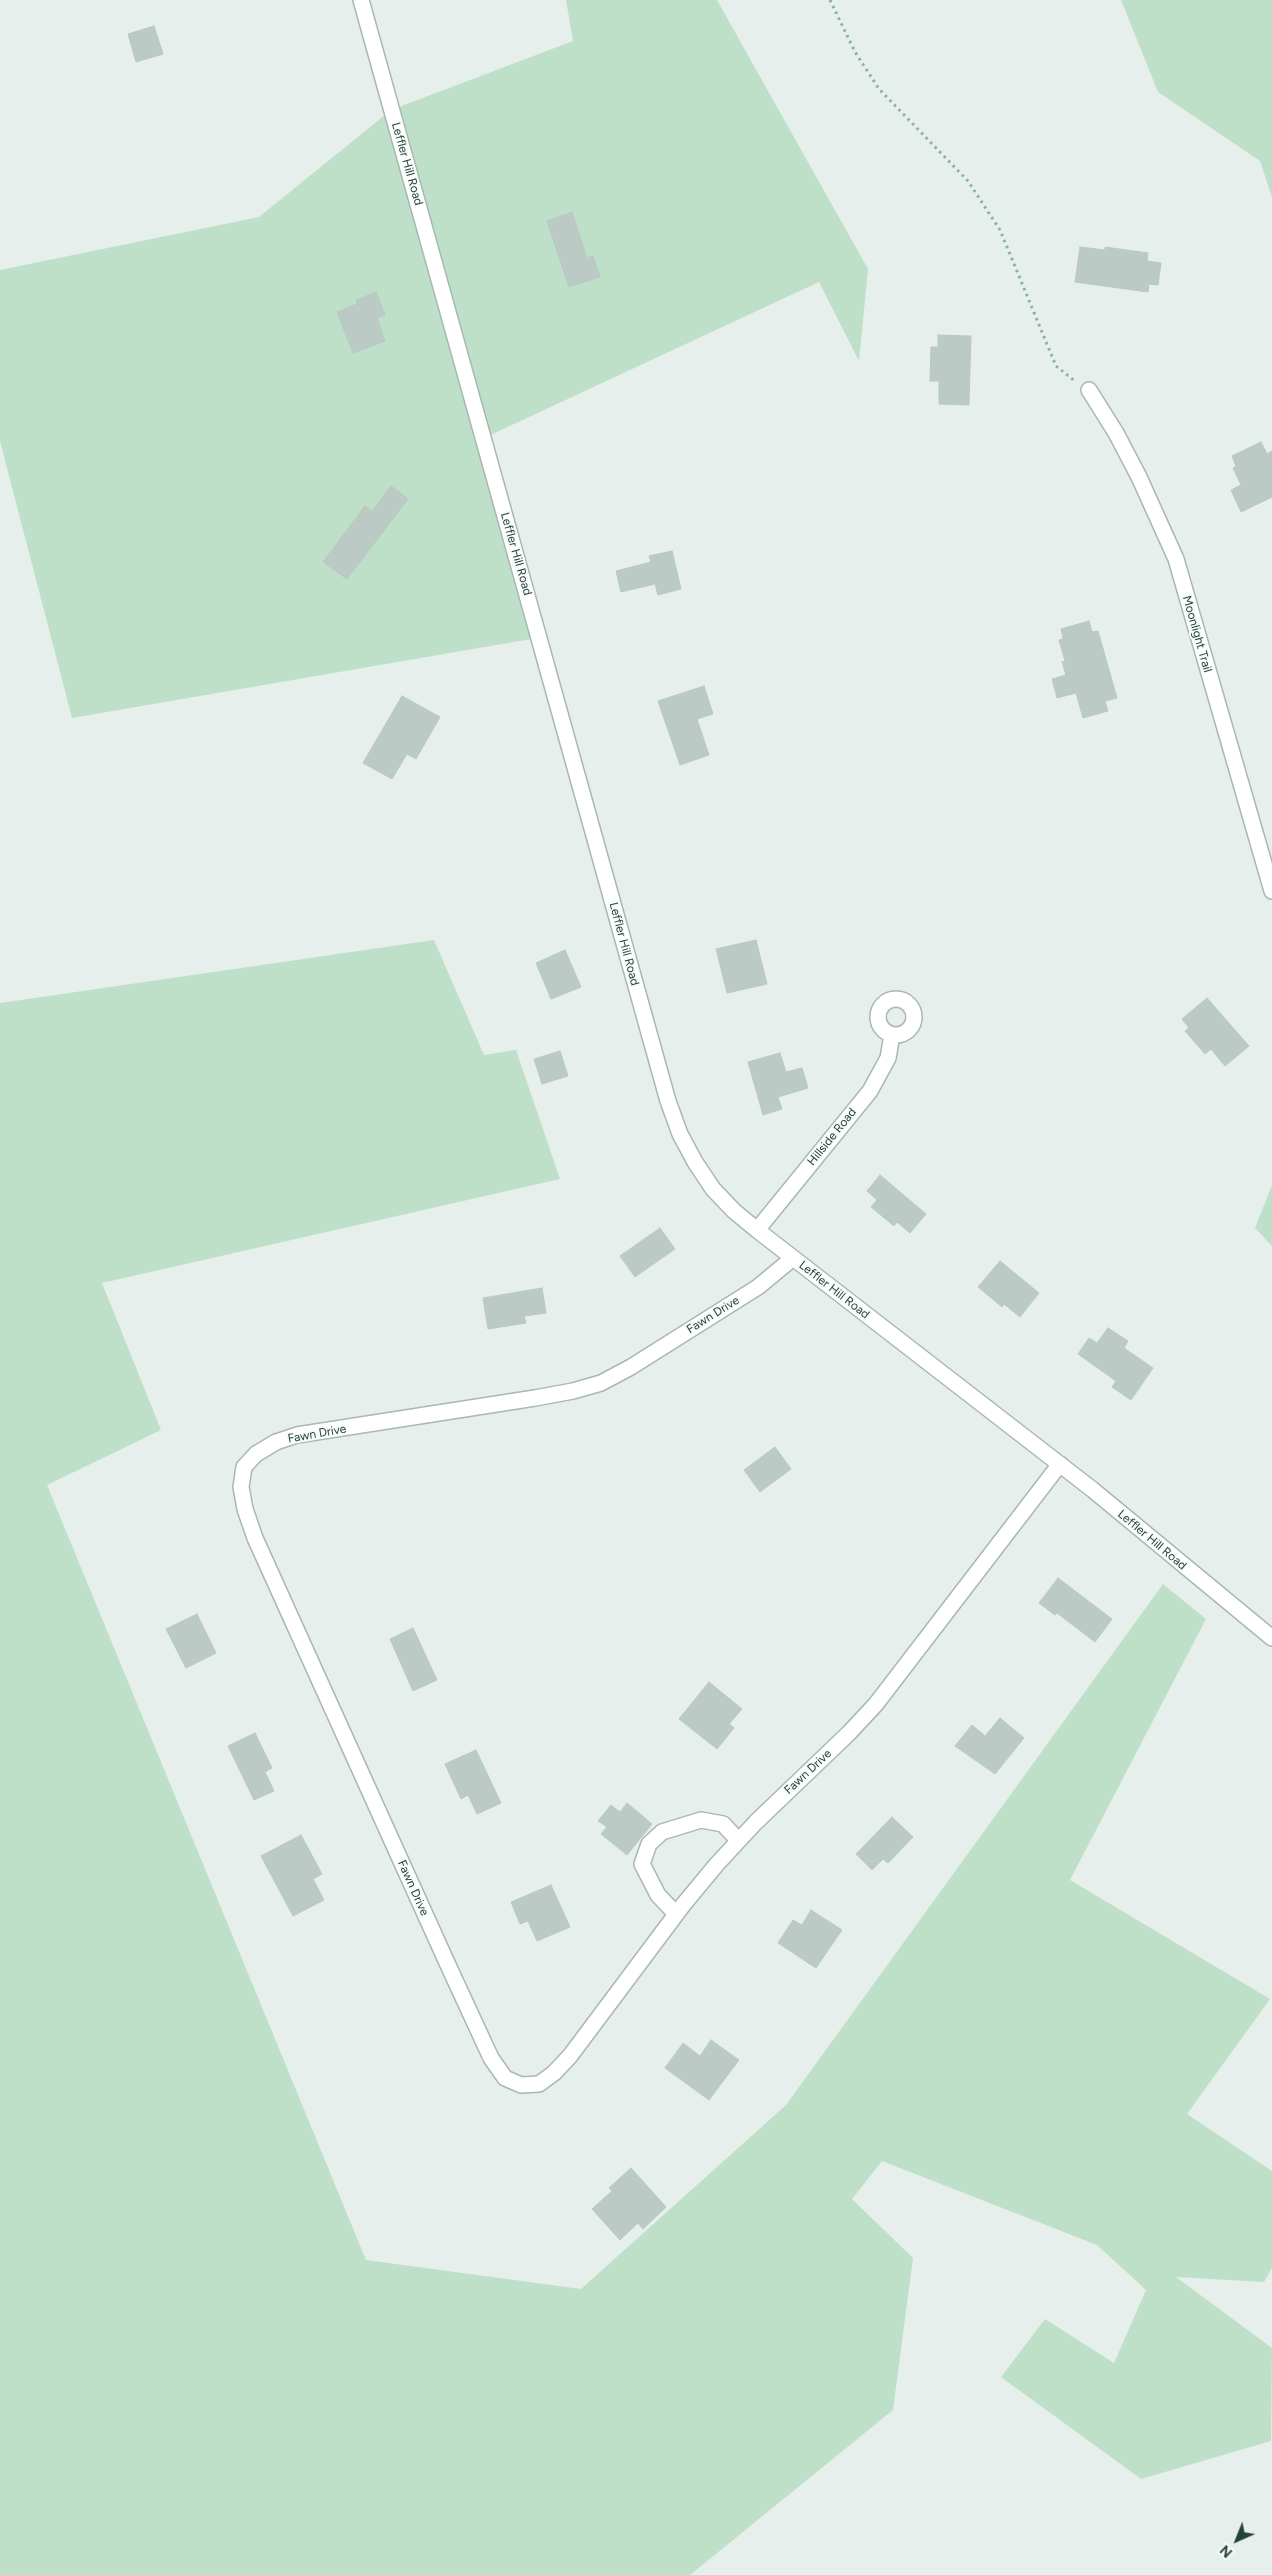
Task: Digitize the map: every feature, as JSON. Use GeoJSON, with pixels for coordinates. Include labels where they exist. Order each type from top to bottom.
{"type":"FeatureCollection","features":[{"type":"Feature","properties":{"kind":"street","name":"Leffler Hill Road"},"geometry":{"type":"LineString","coordinates":[[361,0],[668,1101],[680,1134],[695,1162],[713,1189],[757,1230],[1060,1464],[1272,1638]]}},
{"type":"Feature","properties":{"kind":"street","name":"Moonlight Trail"},"geometry":{"type":"LineString","coordinates":[[1089,390],[1116,433],[1139,477],[1176,559],[1272,891]]}},
{"type":"Feature","properties":{"kind":"street","name":"Hillside Road"},"geometry":{"type":"LineString","coordinates":[[757,1230],[870,1091],[888,1058],[892,1035]]}},
{"type":"Feature","properties":{"kind":"street","name":"Fawn Drive"},"geometry":{"type":"LineString","coordinates":[[793,1258],[758,1287],[631,1367],[601,1383],[545,1397],[297,1435],[276,1442],[256,1454],[244,1467],[241,1487],[245,1510],[255,1538],[491,2058],[504,2078],[521,2085],[539,2084],[554,2074],[570,2056],[676,1914],[738,1840],[849,1733],[876,1704],[1060,1464]]}},
{"type":"Feature","properties":{"kind":"street"},"geometry":{"type":"LineString","coordinates":[[676,1914],[658,1895],[642,1864],[649,1844],[662,1832],[701,1820],[723,1824],[738,1840]]}},
{"type":"Feature","properties":{"kind":"path"},"geometry":{"type":"LineString","coordinates":[[830,0],[855,52],[879,89],[968,181],[1000,230],[1056,366],[1089,390]]}},
{"type":"Feature","properties":{"kind":"green space"},"geometry":{"type":"Polygon","coordinates":[[[566,0],[717,0],[868,269],[859,361],[819,282],[484,438],[537,638],[72,718],[0,441],[0,270],[259,217],[391,110],[573,41],[566,0]]]}},
{"type":"Feature","properties":{"kind":"green space"},"geometry":{"type":"Polygon","coordinates":[[[1121,0],[1272,0],[1272,197],[1260,161],[1158,92],[1121,0]]]}},
{"type":"Feature","properties":{"kind":"green space"},"geometry":{"type":"Polygon","coordinates":[[[434,940],[484,1055],[516,1050],[560,1179],[102,1283],[161,1430],[47,1485],[366,2260],[581,2289],[786,2105],[1163,1584],[1206,1619],[1070,1880],[1270,1999],[1187,2114],[1272,2171],[1272,2268],[1264,2282],[1176,2277],[1272,2348],[1271,2441],[1141,2479],[1001,2377],[1045,2319],[1114,2363],[1146,2290],[1097,2245],[882,2161],[852,2199],[913,2258],[893,2410],[690,2575],[0,2575],[0,1003],[434,940]]]}},
{"type":"Feature","properties":{"kind":"green space"},"geometry":{"type":"Polygon","coordinates":[[[1272,1185],[1272,1246],[1255,1228],[1272,1185]]]}},
{"type":"Feature","properties":{"kind":"building"},"geometry":{"type":"Polygon","coordinates":[[[154,26],[163,54],[136,62],[128,34],[154,26]]]}},
{"type":"Feature","properties":{"kind":"building"},"geometry":{"type":"Polygon","coordinates":[[[572,212],[587,258],[593,256],[600,277],[569,287],[547,221],[572,212]]]}},
{"type":"Feature","properties":{"kind":"building"},"geometry":{"type":"Polygon","coordinates":[[[1080,247],[1105,250],[1105,247],[1148,253],[1147,261],[1161,263],[1158,285],[1149,284],[1148,292],[1075,282],[1080,247]]]}},
{"type":"Feature","properties":{"kind":"building"},"geometry":{"type":"Polygon","coordinates":[[[376,292],[385,315],[377,318],[385,341],[353,353],[337,312],[357,304],[356,300],[376,292]]]}},
{"type":"Feature","properties":{"kind":"building"},"geometry":{"type":"Polygon","coordinates":[[[938,335],[971,336],[969,405],[939,404],[939,381],[930,381],[931,347],[938,347],[938,335]]]}},
{"type":"Feature","properties":{"kind":"building"},"geometry":{"type":"Polygon","coordinates":[[[1261,442],[1267,454],[1272,451],[1272,497],[1241,512],[1231,490],[1241,485],[1233,468],[1236,466],[1232,456],[1261,442]]]}},
{"type":"Feature","properties":{"kind":"building"},"geometry":{"type":"Polygon","coordinates":[[[391,486],[408,499],[347,579],[323,562],[365,506],[372,511],[391,486]]]}},
{"type":"Feature","properties":{"kind":"building"},"geometry":{"type":"Polygon","coordinates":[[[672,551],[681,589],[658,595],[655,584],[621,592],[616,571],[651,562],[649,556],[672,551]]]}},
{"type":"Feature","properties":{"kind":"building"},"geometry":{"type":"Polygon","coordinates":[[[1089,621],[1092,632],[1098,631],[1117,698],[1105,701],[1108,711],[1083,718],[1076,693],[1057,698],[1052,679],[1066,675],[1062,662],[1065,661],[1059,640],[1063,639],[1061,629],[1089,621]]]}},
{"type":"Feature","properties":{"kind":"building"},"geometry":{"type":"Polygon","coordinates":[[[704,686],[713,714],[697,719],[709,755],[680,765],[658,701],[704,686]]]}},
{"type":"Feature","properties":{"kind":"building"},"geometry":{"type":"Polygon","coordinates":[[[402,696],[440,717],[416,759],[407,754],[392,779],[363,763],[402,696]]]}},
{"type":"Feature","properties":{"kind":"building"},"geometry":{"type":"Polygon","coordinates":[[[756,940],[767,984],[727,993],[716,949],[756,940]]]}},
{"type":"Feature","properties":{"kind":"building"},"geometry":{"type":"Polygon","coordinates":[[[565,950],[581,987],[551,999],[536,963],[565,950]]]}},
{"type":"Feature","properties":{"kind":"building"},"geometry":{"type":"Polygon","coordinates":[[[1207,998],[1249,1046],[1225,1066],[1211,1049],[1205,1054],[1185,1031],[1189,1028],[1182,1019],[1207,998]]]}},
{"type":"Feature","properties":{"kind":"building"},"geometry":{"type":"Polygon","coordinates":[[[560,1051],[568,1076],[542,1084],[534,1059],[560,1051]]]}},
{"type":"Feature","properties":{"kind":"building"},"geometry":{"type":"Polygon","coordinates":[[[780,1053],[786,1072],[802,1068],[808,1088],[778,1097],[782,1109],[763,1115],[748,1062],[780,1053]]]}},
{"type":"Feature","properties":{"kind":"building"},"geometry":{"type":"Polygon","coordinates":[[[880,1175],[926,1214],[910,1233],[897,1222],[894,1226],[871,1207],[877,1200],[867,1191],[880,1175]]]}},
{"type":"Feature","properties":{"kind":"building"},"geometry":{"type":"Polygon","coordinates":[[[660,1228],[675,1249],[635,1277],[620,1256],[660,1228]]]}},
{"type":"Feature","properties":{"kind":"building"},"geometry":{"type":"Polygon","coordinates":[[[1000,1261],[1039,1293],[1020,1317],[1004,1304],[1002,1307],[978,1287],[1000,1261]]]}},
{"type":"Feature","properties":{"kind":"building"},"geometry":{"type":"Polygon","coordinates":[[[542,1288],[546,1313],[524,1316],[526,1323],[488,1329],[483,1298],[542,1288]]]}},
{"type":"Feature","properties":{"kind":"building"},"geometry":{"type":"Polygon","coordinates":[[[1108,1328],[1128,1341],[1124,1348],[1153,1368],[1131,1400],[1112,1387],[1116,1381],[1078,1354],[1089,1338],[1097,1343],[1108,1328]]]}},
{"type":"Feature","properties":{"kind":"building"},"geometry":{"type":"Polygon","coordinates":[[[775,1447],[791,1469],[760,1492],[744,1470],[775,1447]]]}},
{"type":"Feature","properties":{"kind":"building"},"geometry":{"type":"Polygon","coordinates":[[[1058,1578],[1112,1619],[1095,1642],[1057,1613],[1055,1615],[1039,1603],[1058,1578]]]}},
{"type":"Feature","properties":{"kind":"building"},"geometry":{"type":"Polygon","coordinates":[[[197,1614],[216,1653],[186,1668],[166,1629],[197,1614]]]}},
{"type":"Feature","properties":{"kind":"building"},"geometry":{"type":"Polygon","coordinates":[[[413,1628],[437,1680],[413,1691],[390,1639],[413,1628]]]}},
{"type":"Feature","properties":{"kind":"building"},"geometry":{"type":"Polygon","coordinates":[[[709,1682],[742,1709],[729,1724],[734,1728],[717,1749],[679,1719],[709,1682]]]}},
{"type":"Feature","properties":{"kind":"building"},"geometry":{"type":"Polygon","coordinates":[[[1000,1718],[1024,1738],[995,1774],[955,1746],[972,1725],[985,1736],[1000,1718]]]}},
{"type":"Feature","properties":{"kind":"building"},"geometry":{"type":"Polygon","coordinates":[[[255,1733],[272,1768],[265,1772],[274,1791],[254,1800],[228,1746],[255,1733]]]}},
{"type":"Feature","properties":{"kind":"building"},"geometry":{"type":"Polygon","coordinates":[[[476,1750],[501,1803],[477,1814],[468,1795],[461,1799],[445,1764],[476,1750]]]}},
{"type":"Feature","properties":{"kind":"building"},"geometry":{"type":"Polygon","coordinates":[[[627,1803],[652,1824],[627,1855],[601,1834],[607,1827],[598,1821],[611,1805],[620,1812],[627,1803]]]}},
{"type":"Feature","properties":{"kind":"building"},"geometry":{"type":"Polygon","coordinates":[[[892,1817],[913,1837],[888,1863],[883,1859],[872,1870],[856,1854],[892,1817]]]}},
{"type":"Feature","properties":{"kind":"building"},"geometry":{"type":"Polygon","coordinates":[[[301,1835],[322,1874],[313,1879],[324,1900],[293,1916],[261,1856],[301,1835]]]}},
{"type":"Feature","properties":{"kind":"building"},"geometry":{"type":"Polygon","coordinates":[[[551,1885],[570,1927],[537,1941],[528,1921],[520,1924],[511,1902],[551,1885]]]}},
{"type":"Feature","properties":{"kind":"building"},"geometry":{"type":"Polygon","coordinates":[[[811,1910],[842,1930],[816,1968],[778,1943],[793,1920],[802,1925],[811,1910]]]}},
{"type":"Feature","properties":{"kind":"building"},"geometry":{"type":"Polygon","coordinates":[[[711,2040],[739,2060],[709,2100],[665,2068],[683,2043],[700,2056],[711,2040]]]}},
{"type":"Feature","properties":{"kind":"building"},"geometry":{"type":"Polygon","coordinates":[[[631,2168],[666,2207],[643,2229],[638,2223],[620,2240],[592,2209],[612,2191],[609,2188],[631,2168]]]}}]}
